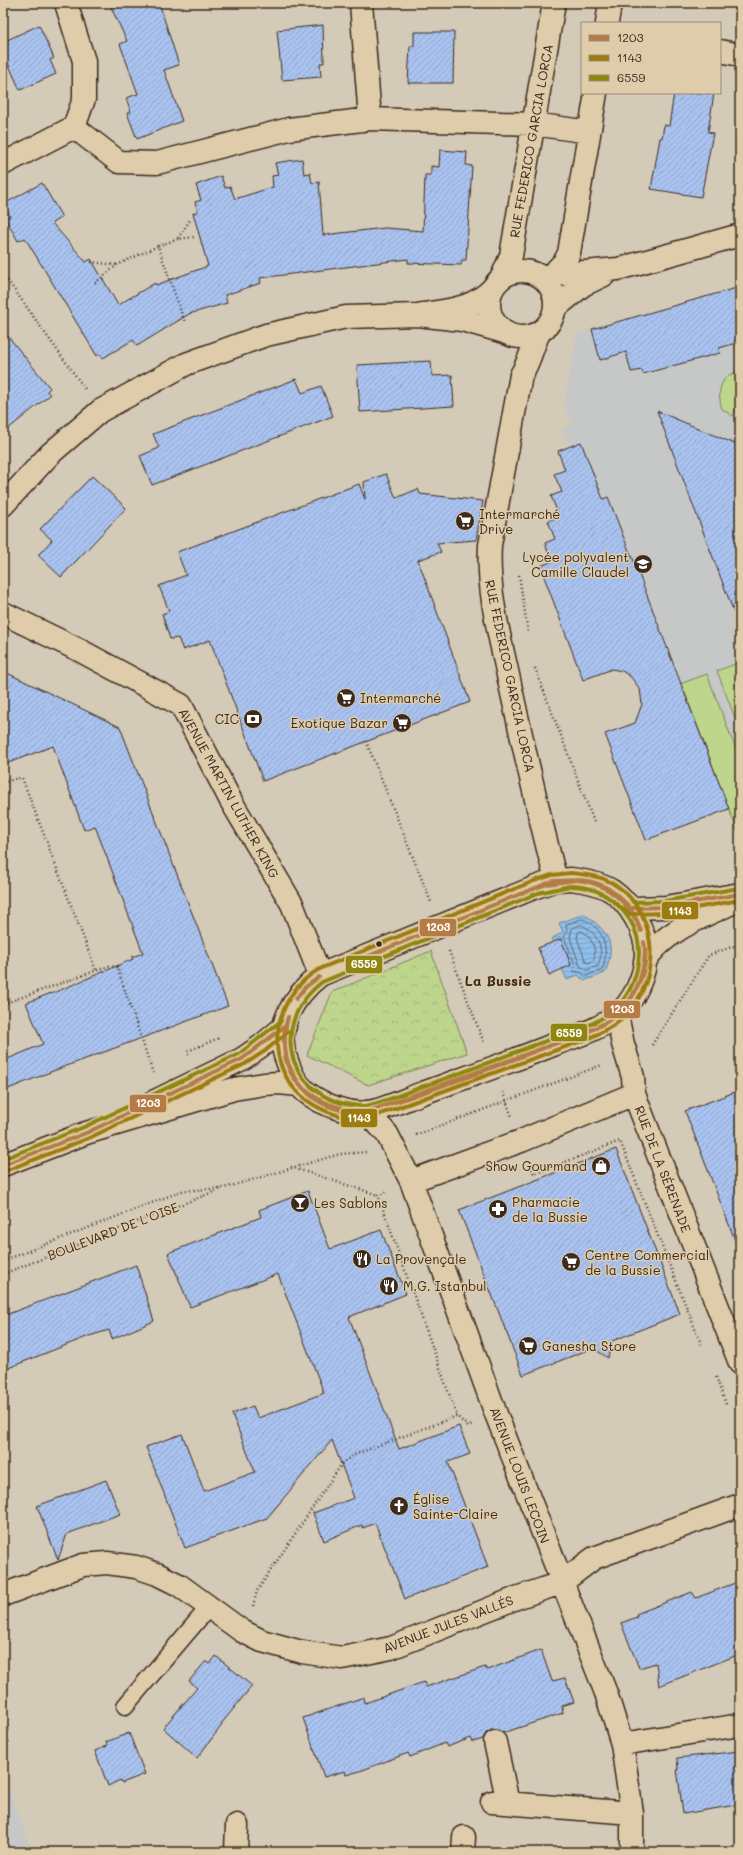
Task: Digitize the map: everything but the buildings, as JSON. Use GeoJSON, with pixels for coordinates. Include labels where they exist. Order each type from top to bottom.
{"type":"FeatureCollection","features":[{"type":"Feature","properties":{"kind":"street"},"geometry":{"type":"LineString","coordinates":[[3,164],[74,127],[84,100],[84,61],[66,3]]}},
{"type":"Feature","properties":{"kind":"street"},"geometry":{"type":"LineString","coordinates":[[361,3],[370,119]]}},
{"type":"Feature","properties":{"kind":"street","name":"RUE FEDERICO GARCIA LORCA"},"geometry":{"type":"LineString","coordinates":[[498,282],[511,256],[554,3]]}},
{"type":"Feature","properties":{"kind":"street"},"geometry":{"type":"LineString","coordinates":[[607,22],[610,3]]}},
{"type":"Feature","properties":{"kind":"street"},"geometry":{"type":"LineString","coordinates":[[721,51],[740,55]]}},
{"type":"Feature","properties":{"kind":"street"},"geometry":{"type":"LineString","coordinates":[[546,277],[565,261],[570,247],[596,94]]}},
{"type":"Feature","properties":{"kind":"street"},"geometry":{"type":"LineString","coordinates":[[74,127],[119,162],[157,163],[289,129],[370,119],[534,124],[589,132]]}},
{"type":"Feature","properties":{"kind":"street"},"geometry":{"type":"LineString","coordinates":[[418,315],[468,305],[485,297],[498,282],[514,272],[528,271],[546,277],[612,269],[740,235]]}},
{"type":"Feature","properties":{"kind":"street"},"geometry":{"type":"LineString","coordinates":[[570,247],[582,259],[592,265],[612,269]]}},
{"type":"Feature","properties":{"kind":"street"},"geometry":{"type":"LineString","coordinates":[[555,308],[583,285],[612,269]]}},
{"type":"Feature","properties":{"kind":"street"},"geometry":{"type":"LineString","coordinates":[[3,506],[50,454],[100,411],[186,364],[266,335],[346,317],[418,315],[462,320],[513,336],[527,337],[539,333],[549,324],[555,308],[553,292],[546,277]]}},
{"type":"Feature","properties":{"kind":"street"},"geometry":{"type":"LineString","coordinates":[[498,282],[489,300],[490,314],[496,325],[505,333]]}},
{"type":"Feature","properties":{"kind":"street","name":"RUE FEDERICO GARCIA LORCA"},"geometry":{"type":"LineString","coordinates":[[505,333],[515,349],[521,375],[490,545],[490,582],[521,736],[556,880]]}},
{"type":"Feature","properties":{"kind":"street","name":"RUE FEDERICO GARCIA LORCA"},"geometry":{"type":"LineString","coordinates":[[521,375],[529,363],[539,333]]}},
{"type":"Feature","properties":{"kind":"street","name":"AVENUE MARTIN LUTHER KING"},"geometry":{"type":"LineString","coordinates":[[3,613],[81,650],[181,705],[231,800],[292,904],[320,976]]}},
{"type":"Feature","properties":{"kind":"street"},"geometry":{"type":"LineString","coordinates":[[626,903],[641,931],[646,953],[645,961],[636,991],[617,1015],[596,1028],[494,1068],[367,1112],[342,1110],[327,1105],[309,1094],[299,1085],[291,1073],[284,1056],[283,1037],[289,1012],[304,988],[320,976],[556,880],[571,879],[600,885],[610,890],[626,903],[630,908],[666,907],[740,894]]}},
{"type":"Feature","properties":{"kind":"street"},"geometry":{"type":"LineString","coordinates":[[645,961],[655,948],[673,935],[702,917],[740,899]]}},
{"type":"Feature","properties":{"kind":"street","name":"RUE DE LA SÉRENADE"},"geometry":{"type":"LineString","coordinates":[[617,1015],[622,1044],[633,1077],[634,1094],[740,1363]]}},
{"type":"Feature","properties":{"kind":"street"},"geometry":{"type":"LineString","coordinates":[[3,1165],[86,1133],[242,1059],[261,1046],[285,1026]]}},
{"type":"Feature","properties":{"kind":"street"},"geometry":{"type":"LineString","coordinates":[[86,1133],[234,1089],[279,1083],[299,1085]]}},
{"type":"Feature","properties":{"kind":"street"},"geometry":{"type":"LineString","coordinates":[[411,1181],[521,1141],[634,1094]]}},
{"type":"Feature","properties":{"kind":"street","name":"AVENUE LOUIS LECOIN"},"geometry":{"type":"LineString","coordinates":[[367,1112],[387,1134],[411,1181],[496,1414],[561,1583],[606,1693],[622,1744],[632,1813],[632,1852]]}},
{"type":"Feature","properties":{"kind":"street","name":"AVENUE JULES VALLÉS"},"geometry":{"type":"LineString","coordinates":[[3,1595],[83,1565],[107,1563],[136,1566],[158,1574],[179,1585],[242,1631],[262,1641],[302,1652],[342,1658],[391,1648],[519,1597],[561,1583],[594,1558],[740,1505]]}},
{"type":"Feature","properties":{"kind":"street"},"geometry":{"type":"LineString","coordinates":[[622,1744],[740,1725]]}},
{"type":"Feature","properties":{"kind":"street"},"geometry":{"type":"LineString","coordinates":[[495,1742],[500,1803],[632,1813]]}},
{"type":"Feature","properties":{"kind":"street"},"geometry":{"type":"LineString","coordinates":[[236,1852],[237,1825]]}},
{"type":"Feature","properties":{"kind":"lane"},"geometry":{"type":"LineString","coordinates":[[125,1706],[209,1607]]}},
{"type":"Feature","properties":{"kind":"path"},"geometry":{"type":"LineString","coordinates":[[178,239],[190,220]]}},
{"type":"Feature","properties":{"kind":"path"},"geometry":{"type":"LineString","coordinates":[[95,283],[117,265],[158,246],[178,239],[195,237]]}},
{"type":"Feature","properties":{"kind":"path"},"geometry":{"type":"LineString","coordinates":[[158,246],[185,323]]}},
{"type":"Feature","properties":{"kind":"path"},"geometry":{"type":"LineString","coordinates":[[91,262],[117,265]]}},
{"type":"Feature","properties":{"kind":"path"},"geometry":{"type":"LineString","coordinates":[[3,274],[100,411]]}},
{"type":"Feature","properties":{"kind":"path"},"geometry":{"type":"LineString","coordinates":[[518,571],[528,637]]}},
{"type":"Feature","properties":{"kind":"path"},"geometry":{"type":"LineString","coordinates":[[535,666],[594,822]]}},
{"type":"Feature","properties":{"kind":"path"},"geometry":{"type":"LineString","coordinates":[[366,741],[432,905]]}},
{"type":"Feature","properties":{"kind":"path"},"geometry":{"type":"LineString","coordinates":[[3,783],[22,778],[96,970]]}},
{"type":"Feature","properties":{"kind":"path"},"geometry":{"type":"LineString","coordinates":[[646,1047],[652,1045],[709,955],[740,944]]}},
{"type":"Feature","properties":{"kind":"path"},"geometry":{"type":"LineString","coordinates":[[448,948],[486,1049]]}},
{"type":"Feature","properties":{"kind":"path"},"geometry":{"type":"LineString","coordinates":[[3,1004],[96,970],[109,966],[117,967],[152,1074],[159,1071]]}},
{"type":"Feature","properties":{"kind":"path"},"geometry":{"type":"LineString","coordinates":[[190,1059],[188,1051],[223,1036]]}},
{"type":"Feature","properties":{"kind":"path"},"geometry":{"type":"LineString","coordinates":[[415,1135],[599,1066]]}},
{"type":"Feature","properties":{"kind":"path"},"geometry":{"type":"LineString","coordinates":[[534,1174],[620,1141],[695,1330],[704,1348]]}},
{"type":"Feature","properties":{"kind":"path"},"geometry":{"type":"LineString","coordinates":[[224,1188],[340,1154],[374,1152]]}},
{"type":"Feature","properties":{"kind":"path"},"geometry":{"type":"LineString","coordinates":[[292,1167],[378,1195],[411,1181]]}},
{"type":"Feature","properties":{"kind":"path","name":"BOULEVARD DE L'OISE"},"geometry":{"type":"LineString","coordinates":[[3,1260],[182,1191],[224,1188]]}},
{"type":"Feature","properties":{"kind":"path","name":"BOULEVARD DE L'OISE"},"geometry":{"type":"LineString","coordinates":[[3,1274],[224,1188]]}},
{"type":"Feature","properties":{"kind":"path"},"geometry":{"type":"LineString","coordinates":[[378,1195],[458,1416],[468,1426],[496,1414]]}},
{"type":"Feature","properties":{"kind":"path"},"geometry":{"type":"LineString","coordinates":[[716,1376],[728,1407]]}},
{"type":"Feature","properties":{"kind":"path"},"geometry":{"type":"LineString","coordinates":[[252,1611],[257,1591],[343,1462],[356,1454],[458,1416]]}},
{"type":"Feature","properties":{"kind":"path"},"geometry":{"type":"LineString","coordinates":[[738,1435],[740,1443]]}},
{"type":"Feature","properties":{"kind":"shaded area","name":"Lycée polyvalent Camille Claudel"},"geometry":{"type":"Polygon","coordinates":[[[740,287],[740,838],[729,809],[681,828],[679,823],[674,824],[675,830],[646,840],[605,734],[620,728],[621,731],[630,727],[637,719],[642,704],[640,689],[630,676],[614,669],[607,669],[583,680],[540,566],[551,562],[545,543],[555,539],[548,521],[559,516],[551,496],[562,492],[554,474],[565,469],[558,451],[569,447],[561,429],[573,425],[564,406],[577,334],[740,287]]]}},
{"type":"Feature","properties":{"kind":"shaded area"},"geometry":{"type":"Polygon","coordinates":[[[3,1775],[32,1852],[3,1852],[3,1775]]]}},
{"type":"Feature","properties":{"kind":"green space"},"geometry":{"type":"Polygon","coordinates":[[[737,372],[740,394],[733,416],[722,409],[720,403],[720,392],[721,386],[726,377],[737,372]]]}},
{"type":"Feature","properties":{"kind":"green space"},"geometry":{"type":"Polygon","coordinates":[[[740,662],[740,731],[717,671],[740,662]]]}},
{"type":"Feature","properties":{"kind":"green space"},"geometry":{"type":"Polygon","coordinates":[[[707,674],[740,760],[740,838],[685,693],[683,692],[680,684],[707,674]]]}},
{"type":"Feature","properties":{"kind":"green space"},"geometry":{"type":"Polygon","coordinates":[[[431,951],[467,1053],[368,1085],[307,1055],[332,992],[431,951]]]}},
{"type":"Feature","properties":{"kind":"water"},"geometry":{"type":"Polygon","coordinates":[[[584,914],[599,926],[608,939],[610,946],[609,963],[605,973],[584,981],[578,975],[567,980],[562,969],[571,965],[561,940],[553,942],[551,939],[563,932],[559,923],[584,914]]]}},
{"type":"Feature","properties":{"kind":"transit line","name":"1143"},"geometry":{"type":"LineString","coordinates":[[571,873],[604,879],[622,890],[636,904],[645,922],[650,941],[650,961],[646,981],[638,1000],[625,1016],[616,1024],[601,1033],[584,1040],[372,1117],[345,1117],[331,1113],[318,1108],[296,1091],[282,1068],[278,1053],[277,1038],[279,1024],[284,1009],[300,984],[311,974],[324,967],[534,881],[552,875],[571,873]]}},
{"type":"Feature","properties":{"kind":"transit line","name":"1203"},"geometry":{"type":"LineString","coordinates":[[515,896],[553,881],[577,880]]}},
{"type":"Feature","properties":{"kind":"transit line","name":"1203"},"geometry":{"type":"LineString","coordinates":[[515,896],[547,884],[577,880]]}},
{"type":"Feature","properties":{"kind":"transit line","name":"1203"},"geometry":{"type":"LineString","coordinates":[[577,880],[599,885],[616,896],[631,912],[641,931]]}},
{"type":"Feature","properties":{"kind":"transit line","name":"1203"},"geometry":{"type":"LineString","coordinates":[[577,880],[599,884],[617,895],[632,911],[641,931]]}},
{"type":"Feature","properties":{"kind":"transit line","name":"6559"},"geometry":{"type":"LineString","coordinates":[[570,886],[588,888],[597,891],[612,900],[630,920],[635,931],[639,956],[633,981],[621,1003],[605,1017],[579,1029],[394,1098],[366,1106],[340,1103],[320,1093],[304,1079],[294,1061],[290,1041],[294,1021],[304,1001],[322,982],[538,893],[570,886]]}},
{"type":"Feature","properties":{"kind":"transit line","name":"6559"},"geometry":{"type":"LineString","coordinates":[[631,899],[633,902],[665,901],[739,888]]}},
{"type":"Feature","properties":{"kind":"transit line","name":"1203"},"geometry":{"type":"LineString","coordinates":[[626,903],[630,908],[666,907],[740,894]]}},
{"type":"Feature","properties":{"kind":"transit line","name":"1203"},"geometry":{"type":"LineString","coordinates":[[361,959],[515,896]]}},
{"type":"Feature","properties":{"kind":"transit line","name":"1203"},"geometry":{"type":"LineString","coordinates":[[361,959],[515,896]]}},
{"type":"Feature","properties":{"kind":"transit line","name":"1143"},"geometry":{"type":"LineString","coordinates":[[621,907],[629,914],[667,913],[740,900]]}},
{"type":"Feature","properties":{"kind":"transit line","name":"1203"},"geometry":{"type":"LineString","coordinates":[[557,1043],[597,1027],[619,1012],[628,1002],[636,990],[641,975],[645,950],[644,942]]}},
{"type":"Feature","properties":{"kind":"transit line","name":"1203"},"geometry":{"type":"LineString","coordinates":[[557,1043],[595,1029],[617,1014],[626,1005],[634,994],[643,972],[645,962],[644,942]]}},
{"type":"Feature","properties":{"kind":"transit line","name":"1203"},"geometry":{"type":"LineString","coordinates":[[296,999],[304,988],[319,977]]}},
{"type":"Feature","properties":{"kind":"transit line","name":"1203"},"geometry":{"type":"LineString","coordinates":[[296,999],[306,987],[319,977]]}},
{"type":"Feature","properties":{"kind":"transit line","name":"1203"},"geometry":{"type":"LineString","coordinates":[[288,1017],[285,1037],[286,1056],[292,1073],[304,1089]]}},
{"type":"Feature","properties":{"kind":"transit line","name":"1203"},"geometry":{"type":"LineString","coordinates":[[288,1017],[284,1036],[285,1056],[292,1074],[304,1089]]}},
{"type":"Feature","properties":{"kind":"transit line","name":"6559"},"geometry":{"type":"LineString","coordinates":[[3,1159],[84,1127],[239,1054],[281,1021]]}},
{"type":"Feature","properties":{"kind":"transit line","name":"1203"},"geometry":{"type":"LineString","coordinates":[[3,1165],[86,1133],[242,1059],[285,1026]]}},
{"type":"Feature","properties":{"kind":"transit line","name":"1143"},"geometry":{"type":"LineString","coordinates":[[5,1171],[89,1138],[245,1064],[265,1051],[289,1031]]}},
{"type":"Feature","properties":{"kind":"transit line","name":"1203"},"geometry":{"type":"LineString","coordinates":[[367,1112],[557,1043]]}},
{"type":"Feature","properties":{"kind":"transit line","name":"1203"},"geometry":{"type":"LineString","coordinates":[[367,1112],[473,1075],[557,1043]]}},
{"type":"Feature","properties":{"kind":"transit line","name":"1203"},"geometry":{"type":"LineString","coordinates":[[304,1089],[318,1099],[332,1105],[347,1110],[364,1112]]}},
{"type":"Feature","properties":{"kind":"transit line","name":"1203"},"geometry":{"type":"LineString","coordinates":[[304,1089],[316,1100],[331,1107],[339,1110],[364,1112]]}},
{"type":"Feature","properties":{"kind":"place","name":"Intermarché Drive"},"geometry":{"type":"Point","coordinates":[465,521]}},
{"type":"Feature","properties":{"kind":"place","name":"Lycée polyvalent Camille Claudel"},"geometry":{"type":"Point","coordinates":[643,564]}},
{"type":"Feature","properties":{"kind":"place","name":"Intermarché"},"geometry":{"type":"Point","coordinates":[346,698]}},
{"type":"Feature","properties":{"kind":"place","name":"CIC"},"geometry":{"type":"Point","coordinates":[253,719]}},
{"type":"Feature","properties":{"kind":"place","name":"Exotique Bazar"},"geometry":{"type":"Point","coordinates":[402,723]}},
{"type":"Feature","properties":{"kind":"place","name":"Show Gourmand"},"geometry":{"type":"Point","coordinates":[601,1166]}},
{"type":"Feature","properties":{"kind":"place","name":"Les Sablons"},"geometry":{"type":"Point","coordinates":[300,1203]}},
{"type":"Feature","properties":{"kind":"place","name":"Pharmacie de la Bussie"},"geometry":{"type":"Point","coordinates":[498,1209]}},
{"type":"Feature","properties":{"kind":"place","name":"La Provençale"},"geometry":{"type":"Point","coordinates":[362,1259]}},
{"type":"Feature","properties":{"kind":"place","name":"Centre Commercial de la Bussie"},"geometry":{"type":"Point","coordinates":[571,1262]}},
{"type":"Feature","properties":{"kind":"place","name":"M.G. Istanbul"},"geometry":{"type":"Point","coordinates":[389,1286]}},
{"type":"Feature","properties":{"kind":"place","name":"Ganesha Store"},"geometry":{"type":"Point","coordinates":[528,1346]}},
{"type":"Feature","properties":{"kind":"place","name":"Église Sainte-Claire"},"geometry":{"type":"Point","coordinates":[399,1506]}},
{"type":"Feature","properties":{"kind":"district","name":"La Bussie"},"geometry":{"type":"Point","coordinates":[498,981]}}]}
